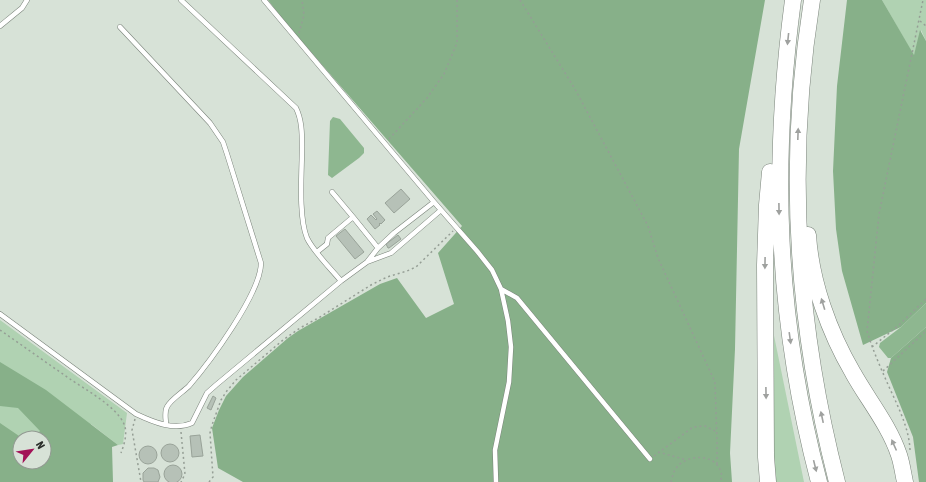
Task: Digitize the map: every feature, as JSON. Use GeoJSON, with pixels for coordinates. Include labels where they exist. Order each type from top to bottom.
{"type":"FeatureCollection","features":[{"type":"Feature","properties":{"kind":"highway"},"geometry":{"type":"LineString","coordinates":[[793,0],[784,73],[780,142],[780,216],[787,317],[800,400],[819,482]]}},
{"type":"Feature","properties":{"kind":"highway"},"geometry":{"type":"LineString","coordinates":[[812,0],[806,40],[800,101],[797,202],[801,276],[808,336],[821,413],[837,482]]}},
{"type":"Feature","properties":{"kind":"highway"},"geometry":{"type":"LineString","coordinates":[[768,482],[766,457],[766,235],[769,175],[780,142]]}},
{"type":"Feature","properties":{"kind":"highway"},"geometry":{"type":"LineString","coordinates":[[797,173],[806,202],[810,252],[816,282],[824,307],[845,358],[893,442],[899,455],[905,482]]}},
{"type":"Feature","properties":{"kind":"highway"},"geometry":{"type":"LineString","coordinates":[[763,482],[766,457]]}},
{"type":"Feature","properties":{"kind":"lane"},"geometry":{"type":"LineString","coordinates":[[0,26],[22,8],[27,0]]}},
{"type":"Feature","properties":{"kind":"lane"},"geometry":{"type":"LineString","coordinates":[[181,0],[296,108],[299,114],[302,132],[302,210],[304,225],[308,238],[341,281]]}},
{"type":"Feature","properties":{"kind":"lane"},"geometry":{"type":"LineString","coordinates":[[264,0],[492,270],[501,289],[508,321],[511,347],[509,382],[495,450],[496,482]]}},
{"type":"Feature","properties":{"kind":"lane"},"geometry":{"type":"LineString","coordinates":[[120,27],[210,123],[223,142],[261,263],[260,274],[251,294],[219,348],[189,386],[167,406],[165,414],[166,425]]}},
{"type":"Feature","properties":{"kind":"lane"},"geometry":{"type":"LineString","coordinates":[[332,192],[378,248]]}},
{"type":"Feature","properties":{"kind":"lane"},"geometry":{"type":"LineString","coordinates":[[367,262],[378,248],[394,233],[434,202]]}},
{"type":"Feature","properties":{"kind":"lane"},"geometry":{"type":"LineString","coordinates":[[0,314],[136,414],[147,420],[166,425],[186,426],[192,423],[207,393],[216,385],[341,281],[367,262],[391,253],[442,210]]}},
{"type":"Feature","properties":{"kind":"lane"},"geometry":{"type":"LineString","coordinates":[[318,252],[327,244],[328,238],[353,218]]}},
{"type":"Feature","properties":{"kind":"lane"},"geometry":{"type":"LineString","coordinates":[[501,289],[517,298],[650,459]]}},
{"type":"Feature","properties":{"kind":"path"},"geometry":{"type":"LineString","coordinates":[[297,39],[304,15],[302,0]]}},
{"type":"Feature","properties":{"kind":"path"},"geometry":{"type":"LineString","coordinates":[[384,143],[427,98],[444,74],[458,43],[457,0]]}},
{"type":"Feature","properties":{"kind":"path"},"geometry":{"type":"LineString","coordinates":[[520,0],[575,89],[648,226],[658,258],[715,382],[717,466]]}},
{"type":"Feature","properties":{"kind":"path"},"geometry":{"type":"LineString","coordinates":[[910,452],[910,437],[896,400],[872,347],[867,331],[879,214],[923,0]]}},
{"type":"Feature","properties":{"kind":"path"},"geometry":{"type":"LineString","coordinates":[[919,20],[926,26]]}},
{"type":"Feature","properties":{"kind":"path"},"geometry":{"type":"LineString","coordinates":[[209,482],[213,476],[210,433],[212,425],[221,400],[236,380],[283,340],[300,328],[371,285],[387,277],[416,267],[456,227]]}},
{"type":"Feature","properties":{"kind":"path"},"geometry":{"type":"LineString","coordinates":[[872,347],[926,300]]}},
{"type":"Feature","properties":{"kind":"path"},"geometry":{"type":"LineString","coordinates":[[0,330],[112,409],[120,417],[124,425],[125,434],[124,446],[121,454]]}},
{"type":"Feature","properties":{"kind":"path"},"geometry":{"type":"LineString","coordinates":[[883,371],[926,331]]}},
{"type":"Feature","properties":{"kind":"path"},"geometry":{"type":"LineString","coordinates":[[136,414],[132,430],[141,482]]}},
{"type":"Feature","properties":{"kind":"path"},"geometry":{"type":"LineString","coordinates":[[180,426],[186,474],[181,482]]}},
{"type":"Feature","properties":{"kind":"path"},"geometry":{"type":"LineString","coordinates":[[650,459],[692,427],[705,426],[717,432]]}},
{"type":"Feature","properties":{"kind":"path"},"geometry":{"type":"LineString","coordinates":[[658,452],[687,460]]}},
{"type":"Feature","properties":{"kind":"path"},"geometry":{"type":"LineString","coordinates":[[671,482],[674,470],[681,463],[687,460],[702,457],[713,462],[717,466],[721,473],[721,482]]}},
{"type":"Feature","properties":{"kind":"shaded area"},"geometry":{"type":"Polygon","coordinates":[[[268,0],[765,0],[739,149],[735,349],[730,453],[732,482],[243,482],[218,468],[212,428],[226,396],[243,377],[298,331],[380,284],[397,278],[426,318],[454,304],[438,253],[462,226],[284,21],[268,0]]]}},
{"type":"Feature","properties":{"kind":"shaded area"},"geometry":{"type":"Polygon","coordinates":[[[847,0],[882,0],[914,55],[920,30],[926,41],[926,303],[901,327],[863,345],[842,271],[836,229],[833,171],[837,86],[847,0]]]}},
{"type":"Feature","properties":{"kind":"shaded area"},"geometry":{"type":"Polygon","coordinates":[[[882,0],[926,0],[926,41],[921,30],[914,56],[882,0]]]}},
{"type":"Feature","properties":{"kind":"shaded area"},"geometry":{"type":"Polygon","coordinates":[[[333,117],[340,119],[364,148],[364,153],[332,178],[328,175],[330,121],[333,117]]]}},
{"type":"Feature","properties":{"kind":"shaded area"},"geometry":{"type":"Polygon","coordinates":[[[926,303],[926,327],[891,358],[888,358],[879,347],[880,343],[901,327],[926,303]]]}},
{"type":"Feature","properties":{"kind":"shaded area"},"geometry":{"type":"Polygon","coordinates":[[[0,320],[127,413],[123,444],[118,445],[91,424],[99,482],[0,482],[0,320]]]}},
{"type":"Feature","properties":{"kind":"shaded area"},"geometry":{"type":"Polygon","coordinates":[[[771,321],[804,482],[776,482],[773,461],[771,321]]]}},
{"type":"Feature","properties":{"kind":"shaded area"},"geometry":{"type":"Polygon","coordinates":[[[926,327],[926,482],[919,482],[913,437],[887,372],[891,358],[926,327]]]}},
{"type":"Feature","properties":{"kind":"shaded area"},"geometry":{"type":"Polygon","coordinates":[[[0,362],[46,390],[118,445],[112,447],[113,482],[0,482],[0,423],[12,431],[12,470],[52,470],[52,430],[39,430],[18,408],[0,406],[0,362]]]}},
{"type":"Feature","properties":{"kind":"building"},"geometry":{"type":"Polygon","coordinates":[[[401,189],[410,199],[394,213],[385,203],[401,189]]]}},
{"type":"Feature","properties":{"kind":"building"},"geometry":{"type":"Polygon","coordinates":[[[377,211],[385,220],[375,229],[367,219],[371,215],[376,220],[377,219],[373,214],[377,211]]]}},
{"type":"Feature","properties":{"kind":"building"},"geometry":{"type":"Polygon","coordinates":[[[345,229],[364,252],[355,259],[336,236],[345,229]]]}},
{"type":"Feature","properties":{"kind":"building"},"geometry":{"type":"Polygon","coordinates":[[[398,235],[401,239],[388,248],[386,244],[398,235]]]}},
{"type":"Feature","properties":{"kind":"building"},"geometry":{"type":"Polygon","coordinates":[[[213,396],[216,398],[211,410],[207,408],[213,396]]]}},
{"type":"Feature","properties":{"kind":"building"},"geometry":{"type":"Polygon","coordinates":[[[200,435],[203,456],[192,457],[190,436],[200,435]]]}},
{"type":"Feature","properties":{"kind":"building"},"geometry":{"type":"Polygon","coordinates":[[[170,444],[176,447],[179,453],[176,459],[170,462],[164,459],[161,453],[164,447],[170,444]]]}},
{"type":"Feature","properties":{"kind":"building"},"geometry":{"type":"Polygon","coordinates":[[[148,446],[154,449],[157,455],[154,461],[148,464],[142,461],[139,455],[142,449],[148,446]]]}},
{"type":"Feature","properties":{"kind":"building"},"geometry":{"type":"Polygon","coordinates":[[[173,465],[179,468],[182,474],[179,480],[173,483],[167,480],[164,474],[167,468],[173,465]]]}},
{"type":"Feature","properties":{"kind":"building"},"geometry":{"type":"Polygon","coordinates":[[[148,468],[158,470],[160,477],[158,482],[144,482],[143,473],[148,468]]]}}]}
